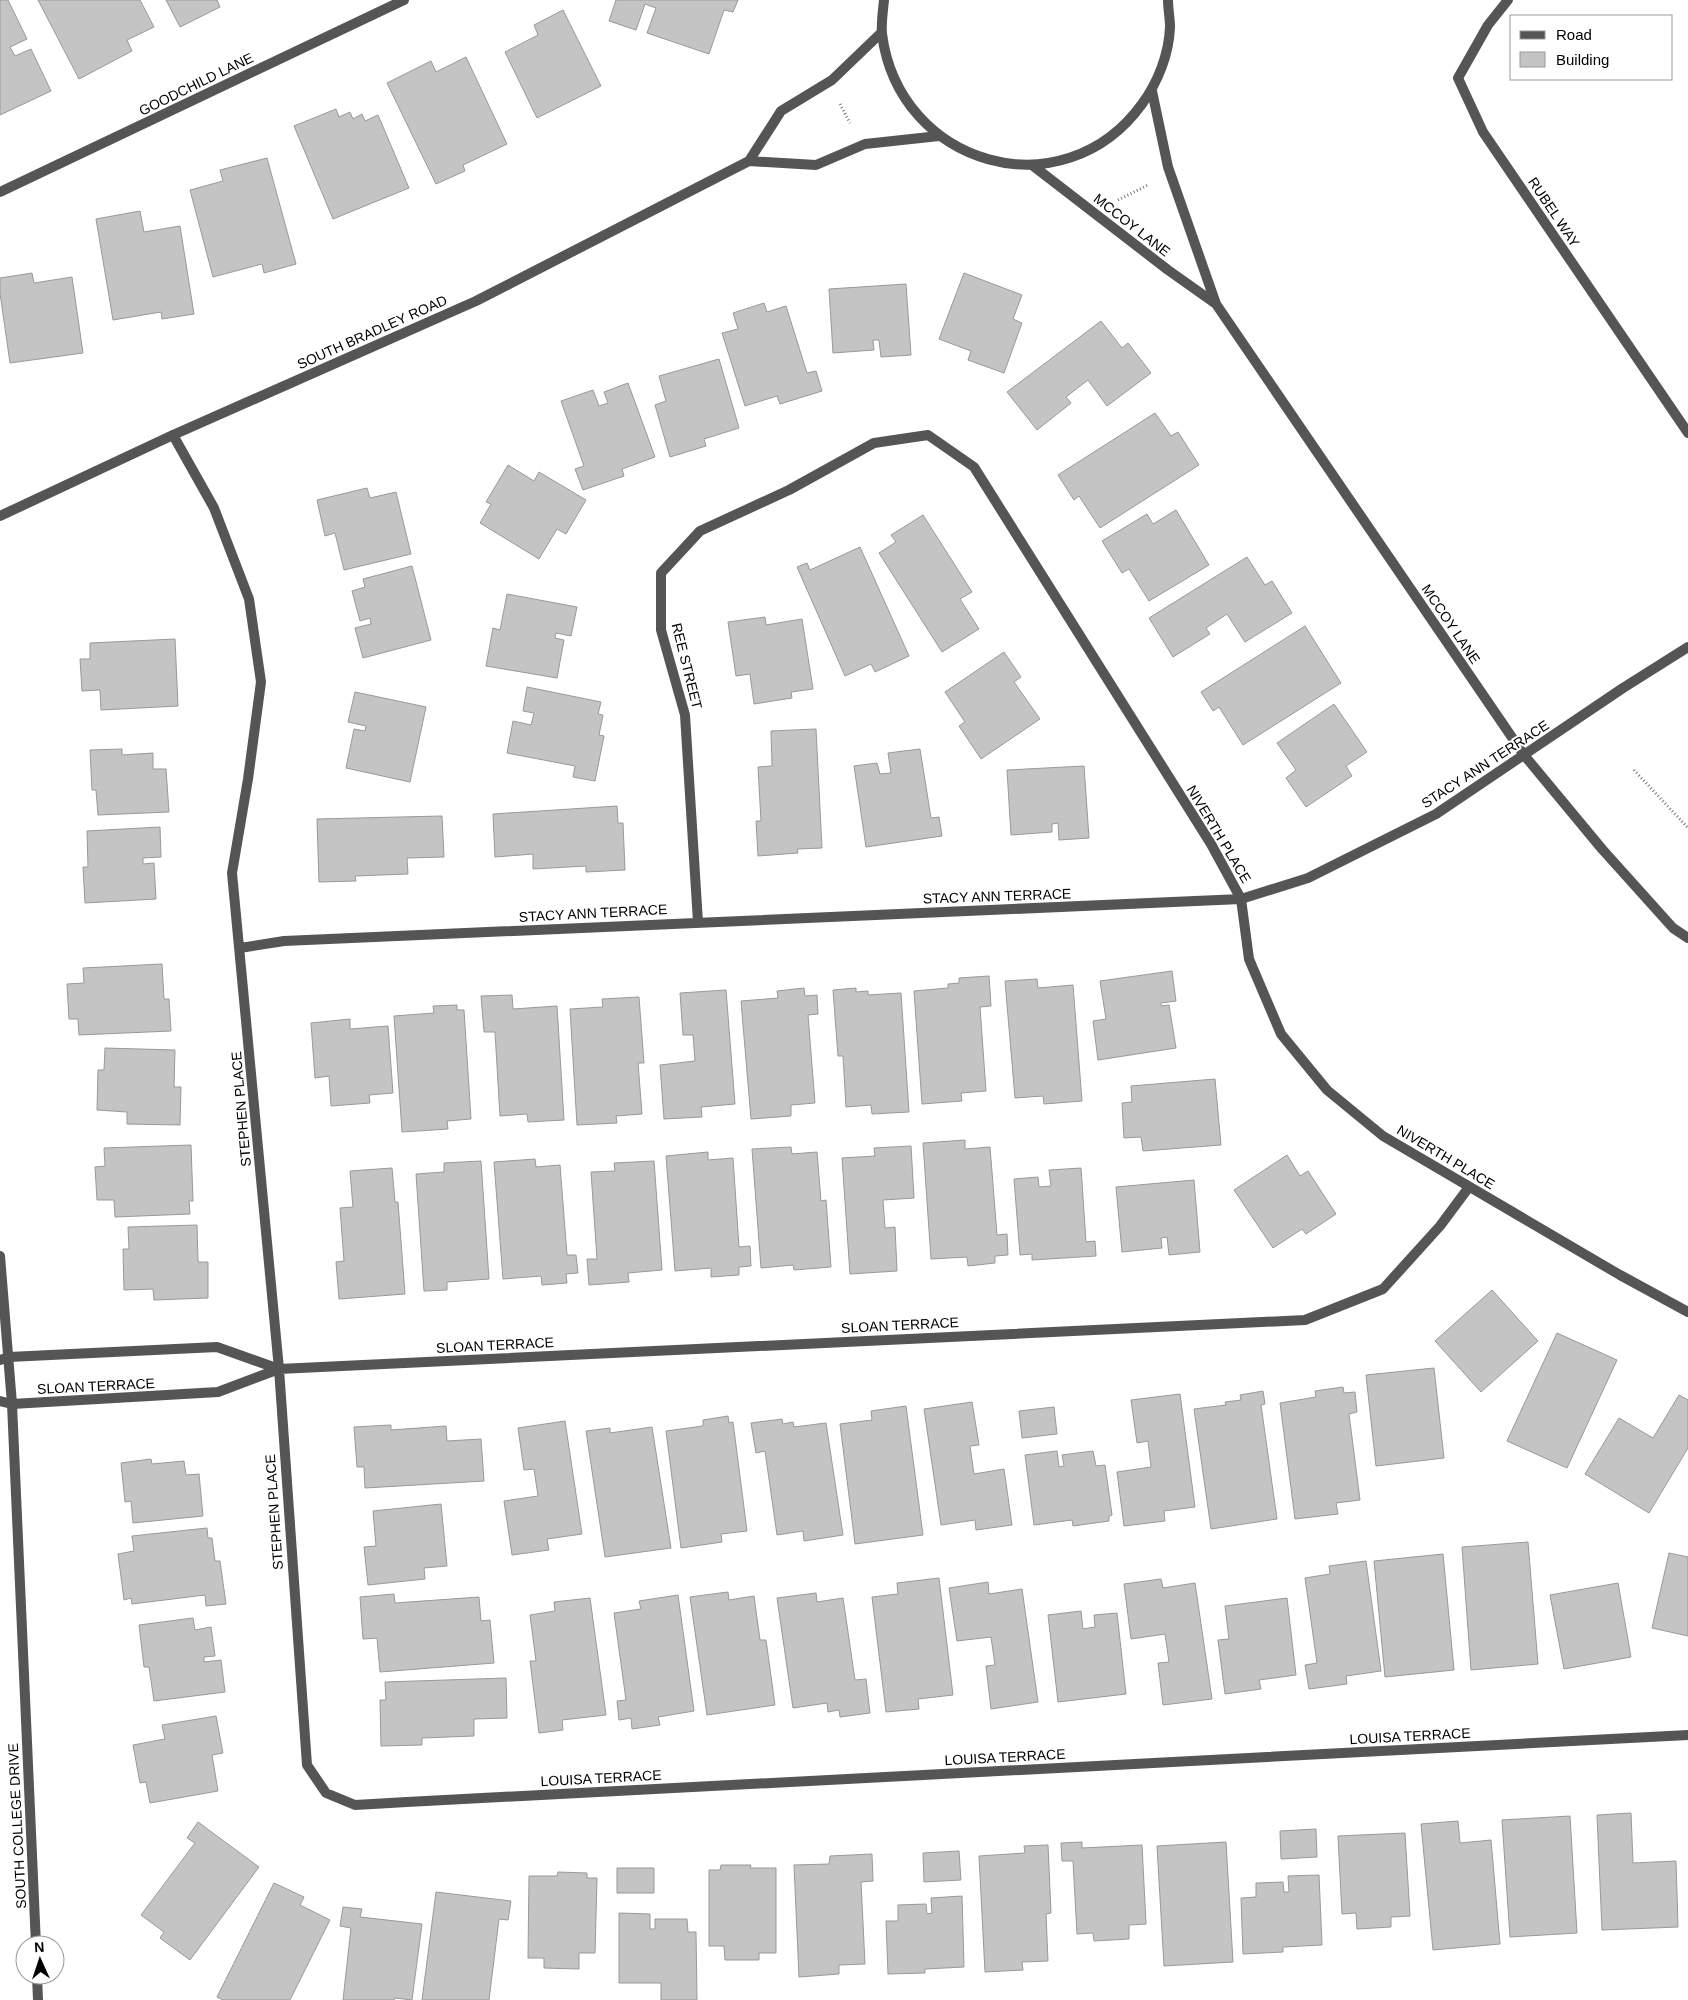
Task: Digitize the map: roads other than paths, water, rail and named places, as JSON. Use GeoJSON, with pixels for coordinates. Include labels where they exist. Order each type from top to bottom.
{"type":"FeatureCollection","features":[{"type":"Feature","properties":{"kind":"street","name":"GOODCHILD LANE"},"geometry":{"type":"LineString","coordinates":[[0,192],[404,0]]}},
{"type":"Feature","properties":{"kind":"street"},"geometry":{"type":"LineString","coordinates":[[884,0],[882,32],[888,62],[899,91],[917,116],[939,136],[968,153],[999,162],[1032,165],[1068,159],[1102,143],[1130,120],[1152,91],[1165,60],[1170,26],[1168,0]]}},
{"type":"Feature","properties":{"kind":"street","name":"RUBEL WAY"},"geometry":{"type":"LineString","coordinates":[[1508,0],[1488,25],[1458,78],[1482,132],[1688,433]]}},
{"type":"Feature","properties":{"kind":"street","name":"SOUTH BRADLEY ROAD"},"geometry":{"type":"LineString","coordinates":[[0,516],[173,435],[476,301],[749,160],[781,111],[832,80],[882,32]]}},
{"type":"Feature","properties":{"kind":"street","name":"MCCOY LANE"},"geometry":{"type":"LineString","coordinates":[[1152,91],[1168,167],[1216,304],[1524,754],[1602,849],[1673,928],[1688,938]]}},
{"type":"Feature","properties":{"kind":"street"},"geometry":{"type":"LineString","coordinates":[[749,160],[816,164],[865,144],[939,136]]}},
{"type":"Feature","properties":{"kind":"street","name":"MCCOY LANE"},"geometry":{"type":"LineString","coordinates":[[1032,165],[1168,270],[1216,304]]}},
{"type":"Feature","properties":{"kind":"street","name":"STEPHEN PLACE"},"geometry":{"type":"LineString","coordinates":[[173,435],[214,508],[249,599],[261,682],[248,779],[232,873],[279,1369],[307,1765],[326,1793]]}},
{"type":"Feature","properties":{"kind":"street","name":"NIVERTH PLACE"},"geometry":{"type":"LineString","coordinates":[[928,435],[974,467],[1211,844],[1241,900],[1248,959],[1281,1034],[1327,1090],[1383,1136],[1620,1275],[1688,1312]]}},
{"type":"Feature","properties":{"kind":"street","name":"REE STREET"},"geometry":{"type":"LineString","coordinates":[[698,922],[685,715],[661,630],[661,572],[700,531],[789,490],[874,443],[928,435]]}},
{"type":"Feature","properties":{"kind":"street","name":"STACY ANN TERRACE"},"geometry":{"type":"LineString","coordinates":[[240,948],[284,941],[1241,900],[1308,878],[1436,814],[1622,688],[1688,647]]}},
{"type":"Feature","properties":{"kind":"street","name":"SLOAN TERRACE"},"geometry":{"type":"LineString","coordinates":[[0,1401],[12,1404],[218,1392],[279,1369],[1305,1320],[1383,1289],[1440,1226],[1469,1187]]}},
{"type":"Feature","properties":{"kind":"street","name":"SOUTH COLLEGE DRIVE"},"geometry":{"type":"LineString","coordinates":[[0,1256],[4,1359],[12,1404],[36,1935]]}},
{"type":"Feature","properties":{"kind":"street","name":"SLOAN TERRACE"},"geometry":{"type":"LineString","coordinates":[[4,1359],[217,1347],[279,1369]]}},
{"type":"Feature","properties":{"kind":"street","name":"LOUISA TERRACE"},"geometry":{"type":"LineString","coordinates":[[326,1793],[355,1804],[407,1802],[1688,1735]]}},
{"type":"Feature","properties":{"kind":"street"},"geometry":{"type":"LineString","coordinates":[[37,1985],[38,2000]]}}]}
